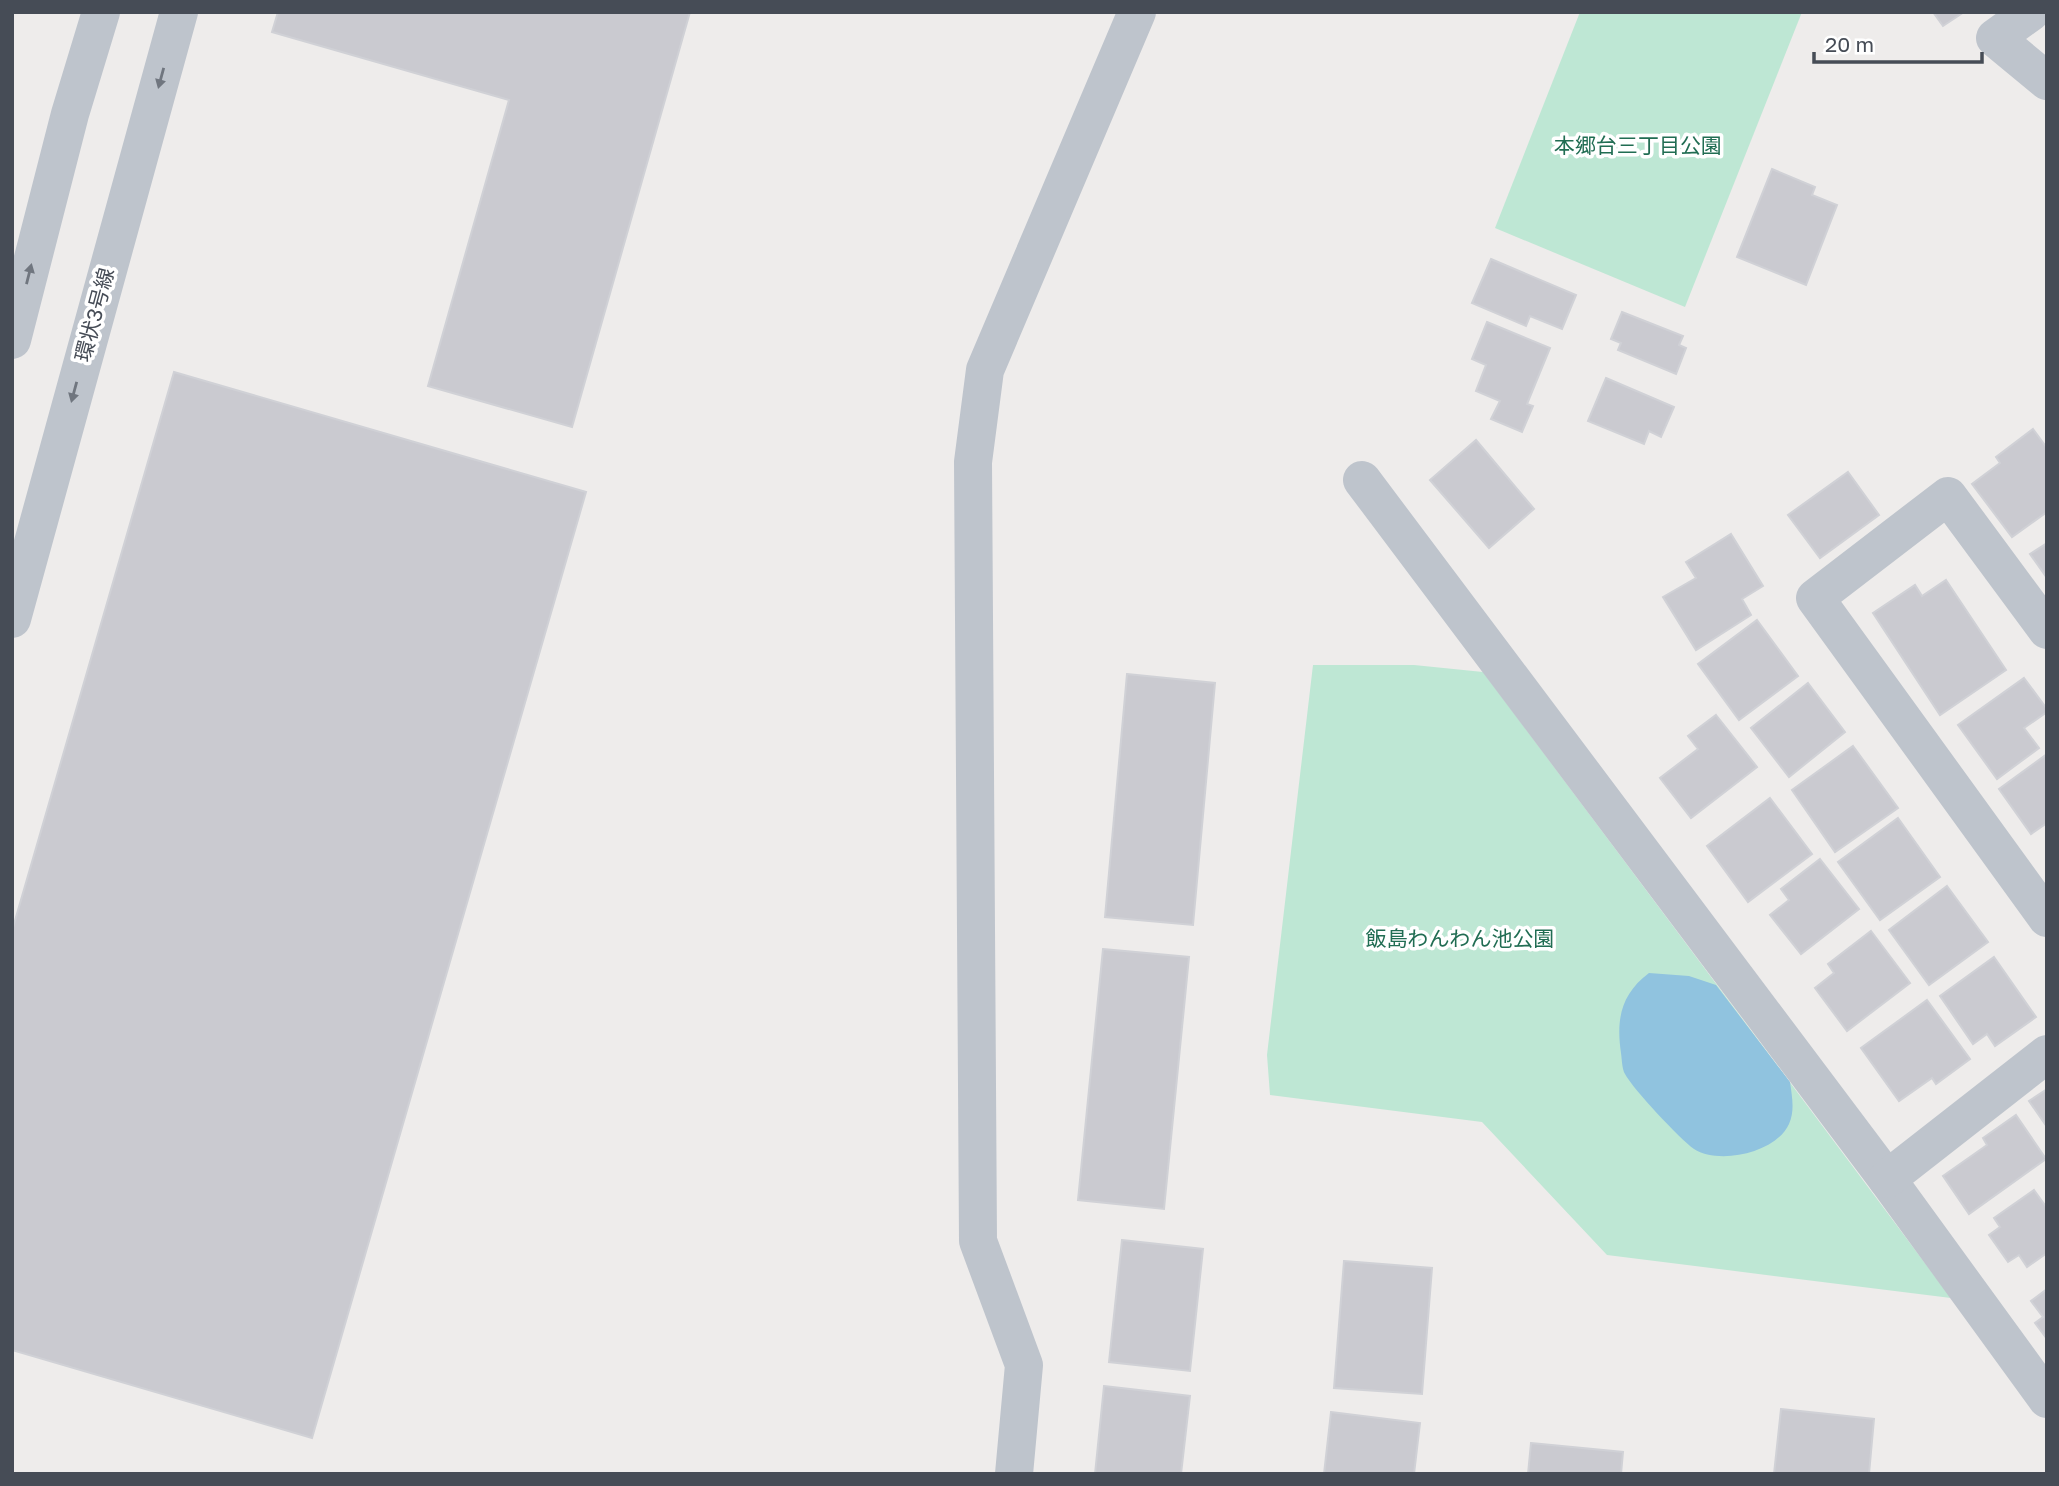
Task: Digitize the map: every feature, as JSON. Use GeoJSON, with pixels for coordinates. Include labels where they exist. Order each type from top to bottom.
{"type":"FeatureCollection","features":[{"type":"Feature","properties":{"kind":"street"},"geometry":{"type":"LineString","coordinates":[[12,340],[70,114],[101,12]]}},
{"type":"Feature","properties":{"kind":"street","name":"環状3号線"},"geometry":{"type":"LineString","coordinates":[[12,619],[179,12]]}},
{"type":"Feature","properties":{"kind":"street"},"geometry":{"type":"LineString","coordinates":[[1014,1474],[1024,1365],[978,1241],[973,462],[985,370],[1137,12]]}},
{"type":"Feature","properties":{"kind":"street"},"geometry":{"type":"LineString","coordinates":[[2031,12],[1995,38],[2047,81]]}},
{"type":"Feature","properties":{"kind":"street"},"geometry":{"type":"LineString","coordinates":[[1362,480],[1887,1179],[2047,1399]]}},
{"type":"Feature","properties":{"kind":"street"},"geometry":{"type":"LineString","coordinates":[[2047,630],[1948,496],[1815,598],[2034,875],[2047,918]]}},
{"type":"Feature","properties":{"kind":"street"},"geometry":{"type":"LineString","coordinates":[[1887,1179],[2047,1054]]}},
{"type":"Feature","properties":{"kind":"green space","name":"本郷台三丁目公園"},"geometry":{"type":"Polygon","coordinates":[[[1580,12],[1802,12],[1685,307],[1495,228],[1580,12]]]}},
{"type":"Feature","properties":{"kind":"green space","name":"飯島わんわん池公園"},"geometry":{"type":"Polygon","coordinates":[[[1313,665],[1414,665],[1483,672],[1951,1298],[1607,1255],[1482,1122],[1270,1095],[1267,1055],[1313,665]]]}},
{"type":"Feature","properties":{"kind":"water"},"geometry":{"type":"Polygon","coordinates":[[[1649,973],[1689,976],[1716,985],[1790,1082],[1791,1119],[1782,1134],[1772,1142],[1760,1149],[1732,1156],[1705,1154],[1694,1149],[1678,1135],[1630,1081],[1622,1064],[1620,1018],[1632,990],[1649,973]]]}},
{"type":"Feature","properties":{"kind":"building"},"geometry":{"type":"Polygon","coordinates":[[[278,12],[690,12],[572,427],[428,386],[509,100],[272,32],[278,12]]]}},
{"type":"Feature","properties":{"kind":"building"},"geometry":{"type":"Polygon","coordinates":[[[1933,12],[1964,12],[1943,26],[1933,12]]]}},
{"type":"Feature","properties":{"kind":"building"},"geometry":{"type":"Polygon","coordinates":[[[1772,169],[1815,187],[1812,195],[1837,205],[1806,285],[1737,257],[1772,169]]]}},
{"type":"Feature","properties":{"kind":"building"},"geometry":{"type":"Polygon","coordinates":[[[1491,259],[1576,295],[1562,329],[1530,316],[1526,326],[1472,303],[1491,259]]]}},
{"type":"Feature","properties":{"kind":"building"},"geometry":{"type":"Polygon","coordinates":[[[1622,312],[1683,336],[1679,345],[1686,348],[1676,374],[1618,350],[1621,343],[1611,339],[1622,312]]]}},
{"type":"Feature","properties":{"kind":"building"},"geometry":{"type":"Polygon","coordinates":[[[1487,322],[1550,348],[1527,404],[1533,406],[1522,432],[1491,419],[1500,401],[1476,391],[1486,365],[1472,359],[1487,322]]]}},
{"type":"Feature","properties":{"kind":"building"},"geometry":{"type":"Polygon","coordinates":[[[174,372],[586,492],[312,1438],[12,1350],[12,931],[174,372]]]}},
{"type":"Feature","properties":{"kind":"building"},"geometry":{"type":"Polygon","coordinates":[[[1606,378],[1674,407],[1661,437],[1649,431],[1644,444],[1588,421],[1606,378]]]}},
{"type":"Feature","properties":{"kind":"building"},"geometry":{"type":"Polygon","coordinates":[[[2033,429],[2047,448],[2047,512],[2012,537],[1972,484],[2000,463],[1996,457],[2033,429]]]}},
{"type":"Feature","properties":{"kind":"building"},"geometry":{"type":"Polygon","coordinates":[[[1476,440],[1534,509],[1489,548],[1430,480],[1476,440]]]}},
{"type":"Feature","properties":{"kind":"building"},"geometry":{"type":"Polygon","coordinates":[[[1848,472],[1879,515],[1820,558],[1788,515],[1848,472]]]}},
{"type":"Feature","properties":{"kind":"building"},"geometry":{"type":"Polygon","coordinates":[[[1731,534],[1763,586],[1742,599],[1751,615],[1696,650],[1663,597],[1696,578],[1686,562],[1731,534]]]}},
{"type":"Feature","properties":{"kind":"building"},"geometry":{"type":"Polygon","coordinates":[[[2047,543],[2047,578],[2030,554],[2047,543]]]}},
{"type":"Feature","properties":{"kind":"building"},"geometry":{"type":"Polygon","coordinates":[[[1946,580],[2006,670],[1940,715],[1873,613],[1915,585],[1922,596],[1946,580]]]}},
{"type":"Feature","properties":{"kind":"building"},"geometry":{"type":"Polygon","coordinates":[[[1757,620],[1798,676],[1739,720],[1698,664],[1757,620]]]}},
{"type":"Feature","properties":{"kind":"building"},"geometry":{"type":"Polygon","coordinates":[[[1127,674],[1215,683],[1193,925],[1105,917],[1127,674]]]}},
{"type":"Feature","properties":{"kind":"building"},"geometry":{"type":"Polygon","coordinates":[[[2024,678],[2047,709],[2047,712],[2024,728],[2039,748],[1997,779],[1958,725],[2024,678]]]}},
{"type":"Feature","properties":{"kind":"building"},"geometry":{"type":"Polygon","coordinates":[[[1808,683],[1845,732],[1789,777],[1751,728],[1808,683]]]}},
{"type":"Feature","properties":{"kind":"building"},"geometry":{"type":"Polygon","coordinates":[[[1716,715],[1757,767],[1691,818],[1660,778],[1698,749],[1688,736],[1716,715]]]}},
{"type":"Feature","properties":{"kind":"building"},"geometry":{"type":"Polygon","coordinates":[[[1853,746],[1898,808],[1835,852],[1792,790],[1853,746]]]}},
{"type":"Feature","properties":{"kind":"building"},"geometry":{"type":"Polygon","coordinates":[[[2047,754],[2047,823],[2031,834],[1999,789],[2047,754]]]}},
{"type":"Feature","properties":{"kind":"building"},"geometry":{"type":"Polygon","coordinates":[[[1770,798],[1812,854],[1748,902],[1707,846],[1770,798]]]}},
{"type":"Feature","properties":{"kind":"building"},"geometry":{"type":"Polygon","coordinates":[[[1898,818],[1940,877],[1880,920],[1838,862],[1898,818]]]}},
{"type":"Feature","properties":{"kind":"building"},"geometry":{"type":"Polygon","coordinates":[[[1820,859],[1859,909],[1801,954],[1770,915],[1789,900],[1781,889],[1820,859]]]}},
{"type":"Feature","properties":{"kind":"building"},"geometry":{"type":"Polygon","coordinates":[[[1947,886],[1988,942],[1929,985],[1889,930],[1947,886]]]}},
{"type":"Feature","properties":{"kind":"building"},"geometry":{"type":"Polygon","coordinates":[[[1871,931],[1910,983],[1847,1031],[1815,988],[1834,973],[1828,964],[1871,931]]]}},
{"type":"Feature","properties":{"kind":"building"},"geometry":{"type":"Polygon","coordinates":[[[1103,949],[1189,957],[1164,1209],[1078,1200],[1103,949]]]}},
{"type":"Feature","properties":{"kind":"building"},"geometry":{"type":"Polygon","coordinates":[[[1994,957],[2036,1017],[1995,1046],[1987,1034],[1973,1044],[1940,996],[1994,957]]]}},
{"type":"Feature","properties":{"kind":"building"},"geometry":{"type":"Polygon","coordinates":[[[1927,1000],[1970,1059],[1936,1084],[1932,1078],[1899,1101],[1861,1048],[1927,1000]]]}},
{"type":"Feature","properties":{"kind":"building"},"geometry":{"type":"Polygon","coordinates":[[[2047,1089],[2047,1127],[2029,1101],[2047,1089]]]}},
{"type":"Feature","properties":{"kind":"building"},"geometry":{"type":"Polygon","coordinates":[[[2016,1115],[2046,1159],[1969,1214],[1943,1176],[1987,1145],[1983,1138],[2016,1115]]]}},
{"type":"Feature","properties":{"kind":"building"},"geometry":{"type":"Polygon","coordinates":[[[2034,1190],[2047,1208],[2047,1253],[2027,1267],[2019,1255],[2008,1262],[1989,1235],[2000,1227],[1994,1218],[2034,1190]]]}},
{"type":"Feature","properties":{"kind":"building"},"geometry":{"type":"Polygon","coordinates":[[[1122,1240],[1203,1249],[1190,1371],[1109,1362],[1122,1240]]]}},
{"type":"Feature","properties":{"kind":"building"},"geometry":{"type":"Polygon","coordinates":[[[1344,1261],[1432,1268],[1422,1394],[1334,1388],[1344,1261]]]}},
{"type":"Feature","properties":{"kind":"building"},"geometry":{"type":"Polygon","coordinates":[[[2047,1289],[2047,1339],[2035,1323],[2043,1317],[2031,1301],[2047,1289]]]}},
{"type":"Feature","properties":{"kind":"building"},"geometry":{"type":"Polygon","coordinates":[[[1104,1386],[1190,1396],[1181,1474],[1095,1474],[1104,1386]]]}},
{"type":"Feature","properties":{"kind":"building"},"geometry":{"type":"Polygon","coordinates":[[[1781,1409],[1874,1419],[1869,1474],[1774,1474],[1781,1409]]]}},
{"type":"Feature","properties":{"kind":"building"},"geometry":{"type":"Polygon","coordinates":[[[1331,1412],[1420,1423],[1414,1474],[1324,1474],[1331,1412]]]}},
{"type":"Feature","properties":{"kind":"building"},"geometry":{"type":"Polygon","coordinates":[[[1531,1443],[1623,1452],[1621,1474],[1528,1474],[1531,1443]]]}}]}
